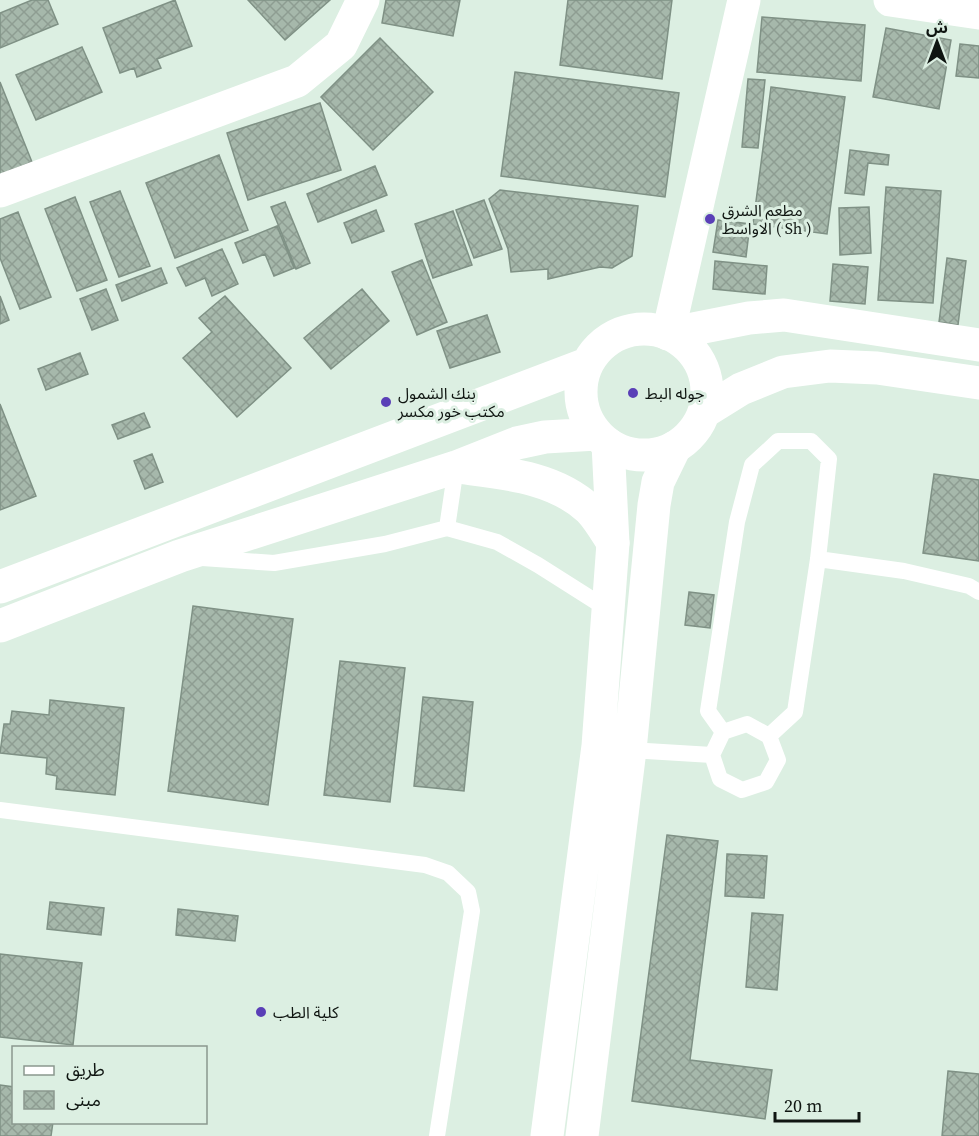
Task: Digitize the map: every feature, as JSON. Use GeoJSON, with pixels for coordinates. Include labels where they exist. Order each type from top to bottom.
{"type":"FeatureCollection","features":[{"type":"Feature","properties":{"kind":"main road"},"geometry":{"type":"LineString","coordinates":[[0,191],[297,81],[341,45],[363,0]]}},
{"type":"Feature","properties":{"kind":"main road"},"geometry":{"type":"LineString","coordinates":[[668,334],[744,0]]}},
{"type":"Feature","properties":{"kind":"main road"},"geometry":{"type":"LineString","coordinates":[[890,0],[979,13]]}},
{"type":"Feature","properties":{"kind":"main road"},"geometry":{"type":"LineString","coordinates":[[668,334],[749,318],[784,315],[979,345]]}},
{"type":"Feature","properties":{"kind":"main road"},"geometry":{"type":"LineString","coordinates":[[649,329],[668,334],[693,352],[702,366],[707,397],[704,412],[698,426],[688,438],[675,447],[659,454],[642,455],[624,452],[603,439],[586,419],[581,401],[581,382],[587,364],[598,349],[613,337],[631,330],[649,329]]}},
{"type":"Feature","properties":{"kind":"main road"},"geometry":{"type":"LineString","coordinates":[[0,587],[587,364]]}},
{"type":"Feature","properties":{"kind":"main road"},"geometry":{"type":"LineString","coordinates":[[704,412],[741,389],[783,372],[830,366],[877,368],[979,382]]}},
{"type":"Feature","properties":{"kind":"main road"},"geometry":{"type":"LineString","coordinates":[[0,626],[180,556],[456,467],[517,443],[545,437],[603,439]]}},
{"type":"Feature","properties":{"kind":"main road"},"geometry":{"type":"LineString","coordinates":[[547,1136],[598,746],[609,610],[613,543],[603,439]]}},
{"type":"Feature","properties":{"kind":"main road"},"geometry":{"type":"LineString","coordinates":[[582,1136],[630,750],[654,505],[658,482],[675,447]]}},
{"type":"Feature","properties":{"kind":"main road"},"geometry":{"type":"LineString","coordinates":[[456,467],[524,476],[564,491],[590,509],[613,543]]}},
{"type":"Feature","properties":{"kind":"lane"},"geometry":{"type":"LineString","coordinates":[[723,732],[708,711],[737,522],[752,465],[778,441],[811,441],[829,459],[818,560],[795,712],[769,736]]}},
{"type":"Feature","properties":{"kind":"lane"},"geometry":{"type":"LineString","coordinates":[[447,528],[456,467]]}},
{"type":"Feature","properties":{"kind":"lane"},"geometry":{"type":"LineString","coordinates":[[180,556],[274,563],[385,544],[447,528],[497,542],[609,610]]}},
{"type":"Feature","properties":{"kind":"lane"},"geometry":{"type":"LineString","coordinates":[[818,560],[904,571],[969,586],[979,592]]}},
{"type":"Feature","properties":{"kind":"lane"},"geometry":{"type":"LineString","coordinates":[[747,724],[769,736],[777,760],[766,782],[742,790],[720,779],[712,755],[723,732],[747,724]]}},
{"type":"Feature","properties":{"kind":"lane"},"geometry":{"type":"LineString","coordinates":[[630,750],[712,755]]}},
{"type":"Feature","properties":{"kind":"lane"},"geometry":{"type":"LineString","coordinates":[[0,810],[425,865],[448,873],[468,892],[471,911],[437,1136]]}},
{"type":"Feature","properties":{"kind":"building"},"geometry":{"type":"Polygon","coordinates":[[[32,0],[48,0],[58,24],[0,48],[0,13],[32,0]]]}},
{"type":"Feature","properties":{"kind":"building"},"geometry":{"type":"Polygon","coordinates":[[[175,0],[192,46],[157,59],[161,68],[137,77],[134,68],[120,73],[103,28],[175,0]]]}},
{"type":"Feature","properties":{"kind":"building"},"geometry":{"type":"Polygon","coordinates":[[[248,0],[330,0],[285,40],[248,0]]]}},
{"type":"Feature","properties":{"kind":"building"},"geometry":{"type":"Polygon","coordinates":[[[386,0],[460,0],[453,36],[382,23],[386,0]]]}},
{"type":"Feature","properties":{"kind":"building"},"geometry":{"type":"Polygon","coordinates":[[[568,0],[672,0],[662,79],[560,65],[568,0]]]}},
{"type":"Feature","properties":{"kind":"building"},"geometry":{"type":"Polygon","coordinates":[[[762,17],[865,25],[861,81],[757,72],[762,17]]]}},
{"type":"Feature","properties":{"kind":"building"},"geometry":{"type":"Polygon","coordinates":[[[886,28],[951,40],[939,109],[873,97],[886,28]]]}},
{"type":"Feature","properties":{"kind":"building"},"geometry":{"type":"Polygon","coordinates":[[[380,38],[433,92],[373,150],[321,97],[380,38]]]}},
{"type":"Feature","properties":{"kind":"building"},"geometry":{"type":"Polygon","coordinates":[[[960,44],[979,46],[979,78],[956,76],[960,44]]]}},
{"type":"Feature","properties":{"kind":"building"},"geometry":{"type":"Polygon","coordinates":[[[82,47],[102,92],[36,120],[16,75],[82,47]]]}},
{"type":"Feature","properties":{"kind":"building"},"geometry":{"type":"Polygon","coordinates":[[[515,72],[679,93],[665,197],[501,176],[515,72]]]}},
{"type":"Feature","properties":{"kind":"building"},"geometry":{"type":"Polygon","coordinates":[[[748,79],[765,80],[758,148],[742,147],[748,79]]]}},
{"type":"Feature","properties":{"kind":"building"},"geometry":{"type":"Polygon","coordinates":[[[0,82],[32,162],[0,175],[0,82]]]}},
{"type":"Feature","properties":{"kind":"building"},"geometry":{"type":"Polygon","coordinates":[[[771,87],[845,97],[827,234],[753,224],[771,87]]]}},
{"type":"Feature","properties":{"kind":"building"},"geometry":{"type":"Polygon","coordinates":[[[320,103],[341,170],[248,200],[227,133],[320,103]]]}},
{"type":"Feature","properties":{"kind":"building"},"geometry":{"type":"Polygon","coordinates":[[[850,150],[889,155],[888,165],[868,163],[864,195],[845,193],[850,150]]]}},
{"type":"Feature","properties":{"kind":"building"},"geometry":{"type":"Polygon","coordinates":[[[219,155],[248,230],[175,258],[146,183],[219,155]]]}},
{"type":"Feature","properties":{"kind":"building"},"geometry":{"type":"Polygon","coordinates":[[[375,166],[387,195],[318,222],[307,194],[375,166]]]}},
{"type":"Feature","properties":{"kind":"building"},"geometry":{"type":"Polygon","coordinates":[[[886,187],[941,191],[933,303],[878,300],[886,187]]]}},
{"type":"Feature","properties":{"kind":"building"},"geometry":{"type":"Polygon","coordinates":[[[500,190],[638,206],[632,256],[612,268],[600,267],[548,279],[548,269],[511,272],[508,249],[489,199],[500,190]]]}},
{"type":"Feature","properties":{"kind":"building"},"geometry":{"type":"Polygon","coordinates":[[[120,191],[150,266],[119,277],[90,202],[120,191]]]}},
{"type":"Feature","properties":{"kind":"building"},"geometry":{"type":"Polygon","coordinates":[[[75,197],[107,280],[77,291],[45,209],[75,197]]]}},
{"type":"Feature","properties":{"kind":"building"},"geometry":{"type":"Polygon","coordinates":[[[484,200],[502,249],[474,258],[456,210],[484,200]]]}},
{"type":"Feature","properties":{"kind":"building"},"geometry":{"type":"Polygon","coordinates":[[[285,202],[310,263],[296,269],[271,207],[285,202]]]}},
{"type":"Feature","properties":{"kind":"building"},"geometry":{"type":"Polygon","coordinates":[[[869,207],[871,253],[840,255],[839,208],[869,207]]]}},
{"type":"Feature","properties":{"kind":"building"},"geometry":{"type":"Polygon","coordinates":[[[376,210],[384,231],[352,243],[344,223],[376,210]]]}},
{"type":"Feature","properties":{"kind":"building"},"geometry":{"type":"Polygon","coordinates":[[[453,211],[472,265],[433,278],[415,224],[453,211]]]}},
{"type":"Feature","properties":{"kind":"building"},"geometry":{"type":"Polygon","coordinates":[[[18,212],[51,297],[20,309],[0,258],[0,219],[18,212]]]}},
{"type":"Feature","properties":{"kind":"building"},"geometry":{"type":"Polygon","coordinates":[[[718,220],[750,224],[746,257],[713,252],[718,220]]]}},
{"type":"Feature","properties":{"kind":"building"},"geometry":{"type":"Polygon","coordinates":[[[277,226],[294,268],[274,276],[265,254],[243,263],[235,243],[277,226]]]}},
{"type":"Feature","properties":{"kind":"building"},"geometry":{"type":"Polygon","coordinates":[[[222,249],[238,284],[212,296],[205,278],[186,286],[177,268],[222,249]]]}},
{"type":"Feature","properties":{"kind":"building"},"geometry":{"type":"Polygon","coordinates":[[[947,258],[966,261],[958,325],[939,322],[947,258]]]}},
{"type":"Feature","properties":{"kind":"building"},"geometry":{"type":"Polygon","coordinates":[[[422,260],[447,322],[417,335],[392,272],[422,260]]]}},
{"type":"Feature","properties":{"kind":"building"},"geometry":{"type":"Polygon","coordinates":[[[715,261],[767,266],[765,294],[713,289],[715,261]]]}},
{"type":"Feature","properties":{"kind":"building"},"geometry":{"type":"Polygon","coordinates":[[[833,264],[868,267],[865,304],[830,301],[833,264]]]}},
{"type":"Feature","properties":{"kind":"building"},"geometry":{"type":"Polygon","coordinates":[[[161,268],[167,283],[122,301],[116,285],[161,268]]]}},
{"type":"Feature","properties":{"kind":"building"},"geometry":{"type":"Polygon","coordinates":[[[106,289],[118,320],[92,330],[80,299],[106,289]]]}},
{"type":"Feature","properties":{"kind":"building"},"geometry":{"type":"Polygon","coordinates":[[[362,289],[389,321],[331,369],[304,338],[362,289]]]}},
{"type":"Feature","properties":{"kind":"building"},"geometry":{"type":"Polygon","coordinates":[[[0,296],[9,320],[0,324],[0,296]]]}},
{"type":"Feature","properties":{"kind":"building"},"geometry":{"type":"Polygon","coordinates":[[[225,296],[291,368],[237,417],[183,358],[212,332],[199,318],[225,296]]]}},
{"type":"Feature","properties":{"kind":"building"},"geometry":{"type":"Polygon","coordinates":[[[487,315],[500,352],[450,368],[437,331],[487,315]]]}},
{"type":"Feature","properties":{"kind":"building"},"geometry":{"type":"Polygon","coordinates":[[[80,353],[88,374],[46,390],[38,369],[80,353]]]}},
{"type":"Feature","properties":{"kind":"building"},"geometry":{"type":"Polygon","coordinates":[[[0,404],[36,496],[0,510],[0,404]]]}},
{"type":"Feature","properties":{"kind":"building"},"geometry":{"type":"Polygon","coordinates":[[[144,413],[150,427],[118,439],[112,425],[144,413]]]}},
{"type":"Feature","properties":{"kind":"building"},"geometry":{"type":"Polygon","coordinates":[[[152,454],[163,482],[145,489],[134,461],[152,454]]]}},
{"type":"Feature","properties":{"kind":"building"},"geometry":{"type":"Polygon","coordinates":[[[934,474],[979,480],[979,561],[923,553],[934,474]]]}},
{"type":"Feature","properties":{"kind":"building"},"geometry":{"type":"Polygon","coordinates":[[[689,592],[714,595],[710,628],[685,625],[689,592]]]}},
{"type":"Feature","properties":{"kind":"building"},"geometry":{"type":"Polygon","coordinates":[[[193,606],[293,619],[268,805],[168,791],[193,606]]]}},
{"type":"Feature","properties":{"kind":"building"},"geometry":{"type":"Polygon","coordinates":[[[340,661],[405,668],[390,802],[324,795],[340,661]]]}},
{"type":"Feature","properties":{"kind":"building"},"geometry":{"type":"Polygon","coordinates":[[[423,697],[473,702],[464,791],[414,786],[423,697]]]}},
{"type":"Feature","properties":{"kind":"building"},"geometry":{"type":"Polygon","coordinates":[[[50,700],[124,708],[115,795],[56,789],[57,776],[46,774],[47,758],[0,753],[4,724],[10,724],[12,711],[49,715],[50,700]]]}},
{"type":"Feature","properties":{"kind":"building"},"geometry":{"type":"Polygon","coordinates":[[[667,835],[718,841],[690,1060],[772,1070],[765,1119],[632,1101],[667,835]]]}},
{"type":"Feature","properties":{"kind":"building"},"geometry":{"type":"Polygon","coordinates":[[[727,854],[767,856],[764,898],[725,896],[727,854]]]}},
{"type":"Feature","properties":{"kind":"building"},"geometry":{"type":"Polygon","coordinates":[[[50,902],[104,908],[101,935],[47,929],[50,902]]]}},
{"type":"Feature","properties":{"kind":"building"},"geometry":{"type":"Polygon","coordinates":[[[178,909],[238,916],[235,941],[176,935],[178,909]]]}},
{"type":"Feature","properties":{"kind":"building"},"geometry":{"type":"Polygon","coordinates":[[[752,913],[783,915],[777,990],[746,987],[752,913]]]}},
{"type":"Feature","properties":{"kind":"building"},"geometry":{"type":"Polygon","coordinates":[[[0,954],[82,963],[73,1045],[0,1037],[0,954]]]}},
{"type":"Feature","properties":{"kind":"building"},"geometry":{"type":"Polygon","coordinates":[[[948,1071],[979,1074],[979,1136],[942,1136],[948,1071]]]}},
{"type":"Feature","properties":{"kind":"building"},"geometry":{"type":"Polygon","coordinates":[[[0,1085],[12,1087],[12,1124],[53,1124],[51,1136],[0,1136],[0,1085]]]}},
{"type":"Feature","properties":{"kind":"place","name":"مطعم الشرق الاواسط ( Sh )"},"geometry":{"type":"Point","coordinates":[710,219]}},
{"type":"Feature","properties":{"kind":"place","name":"جوله البط"},"geometry":{"type":"Point","coordinates":[633,393]}},
{"type":"Feature","properties":{"kind":"place","name":"بنك الشمول مكتب خور مكسر"},"geometry":{"type":"Point","coordinates":[386,402]}},
{"type":"Feature","properties":{"kind":"place","name":"كلية الطب"},"geometry":{"type":"Point","coordinates":[261,1012]}}]}
